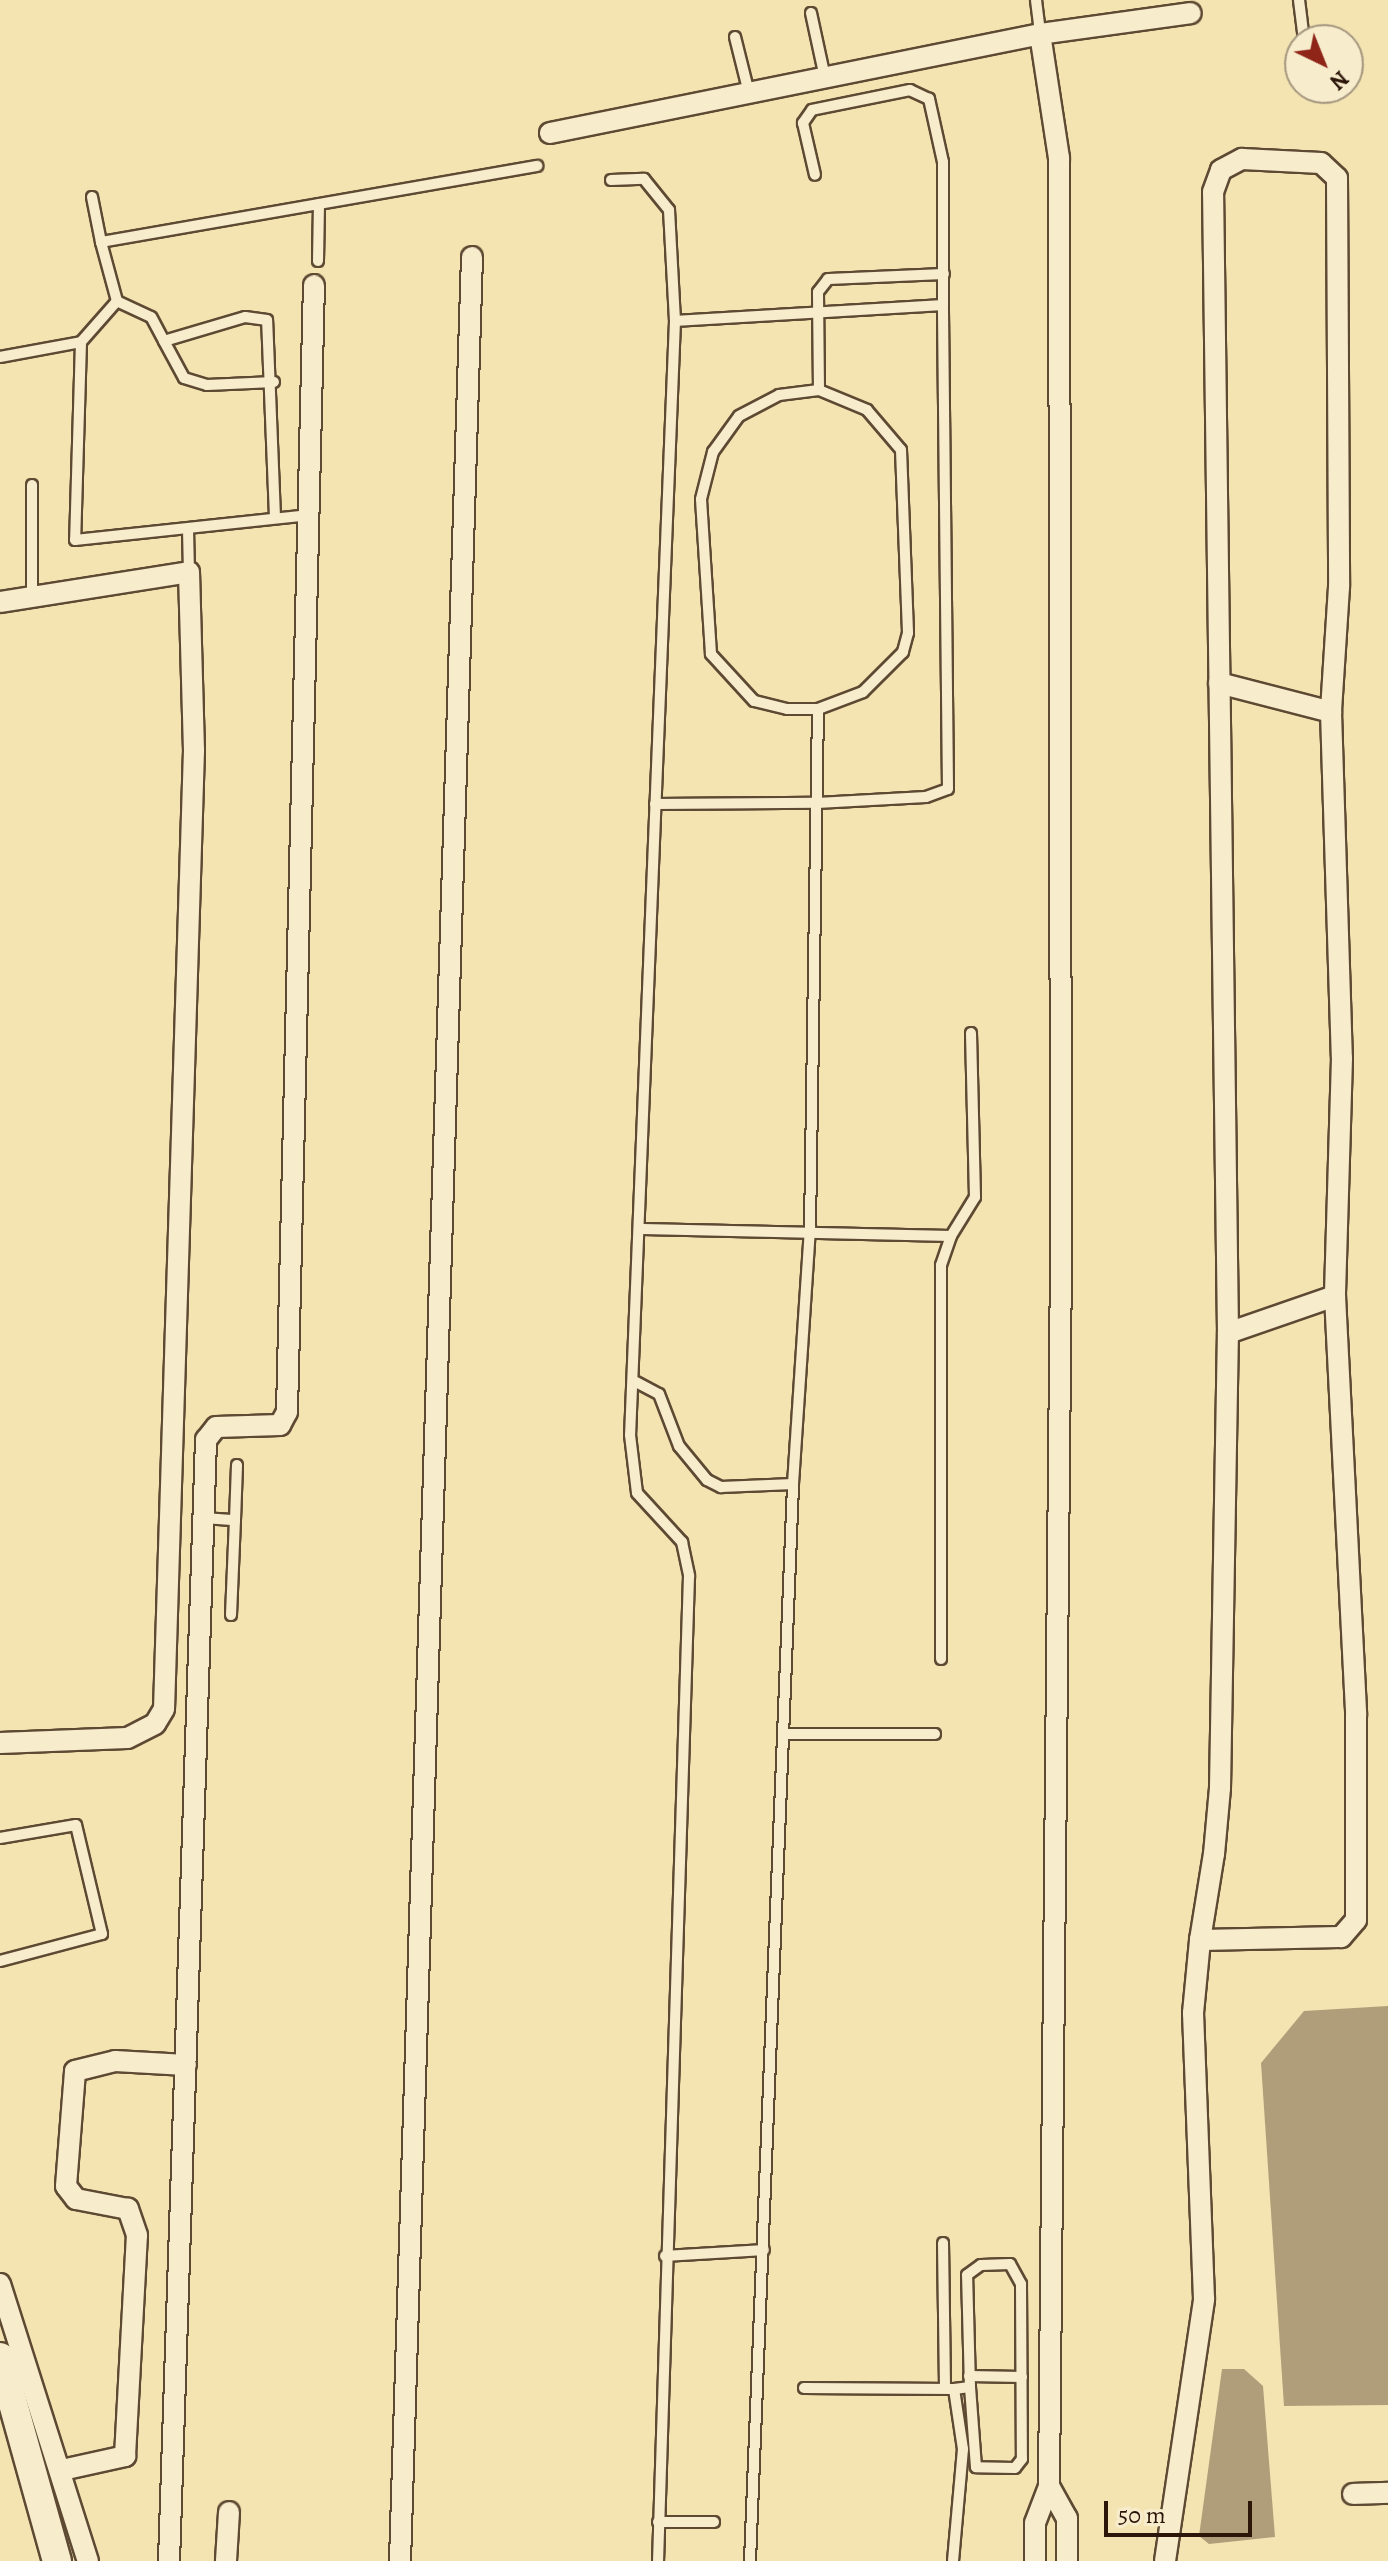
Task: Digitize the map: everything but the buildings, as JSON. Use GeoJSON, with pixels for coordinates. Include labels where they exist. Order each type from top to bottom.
{"type":"FeatureCollection","features":[{"type":"Feature","properties":{"kind":"main road"},"geometry":{"type":"LineString","coordinates":[[0,2357],[57,2561]]}},
{"type":"Feature","properties":{"kind":"street"},"geometry":{"type":"LineString","coordinates":[[550,133],[1040,34],[1191,13]]}},
{"type":"Feature","properties":{"kind":"street"},"geometry":{"type":"LineString","coordinates":[[1035,2561],[1035,2523],[1049,2486],[1061,1263],[1059,158],[1040,34]]}},
{"type":"Feature","properties":{"kind":"street"},"geometry":{"type":"LineString","coordinates":[[1165,2561],[1173,2541],[1174,2476],[1204,2299],[1193,2130],[1200,1940],[1220,1788],[1228,1333],[1215,178],[1242,159],[1321,163],[1337,178],[1339,587],[1331,712],[1342,1058],[1335,1296],[1356,1715],[1356,1920],[1341,1937],[1200,1940]]}},
{"type":"Feature","properties":{"kind":"street"},"geometry":{"type":"LineString","coordinates":[[400,2561],[472,257]]}},
{"type":"Feature","properties":{"kind":"street"},"geometry":{"type":"LineString","coordinates":[[169,2561],[208,1432],[280,1425],[287,1412],[314,285]]}},
{"type":"Feature","properties":{"kind":"street"},"geometry":{"type":"LineString","coordinates":[[0,602],[189,572],[193,795],[164,1709],[155,1724],[127,1738],[0,1743]]}},
{"type":"Feature","properties":{"kind":"street"},"geometry":{"type":"LineString","coordinates":[[1219,683],[1331,712]]}},
{"type":"Feature","properties":{"kind":"street"},"geometry":{"type":"LineString","coordinates":[[1228,1333],[1335,1296]]}},
{"type":"Feature","properties":{"kind":"street"},"geometry":{"type":"LineString","coordinates":[[62,2470],[125,2456],[137,2235],[128,2209],[76,2199],[66,2186],[75,2071],[115,2061],[186,2065]]}},
{"type":"Feature","properties":{"kind":"street"},"geometry":{"type":"LineString","coordinates":[[0,2284],[62,2470],[88,2561]]}},
{"type":"Feature","properties":{"kind":"street"},"geometry":{"type":"LineString","coordinates":[[1049,2486],[1067,2518],[1067,2561]]}},
{"type":"Feature","properties":{"kind":"street"},"geometry":{"type":"LineString","coordinates":[[1353,2494],[1388,2493]]}},
{"type":"Feature","properties":{"kind":"street"},"geometry":{"type":"LineString","coordinates":[[226,2561],[229,2512]]}},
{"type":"Feature","properties":{"kind":"street"},"geometry":{"type":"LineString","coordinates":[[1173,2541],[1183,2561]]}},
{"type":"Feature","properties":{"kind":"lane"},"geometry":{"type":"LineString","coordinates":[[1036,0],[1040,34]]}},
{"type":"Feature","properties":{"kind":"lane"},"geometry":{"type":"LineString","coordinates":[[1299,0],[1302,24]]}},
{"type":"Feature","properties":{"kind":"lane"},"geometry":{"type":"LineString","coordinates":[[811,13],[825,78]]}},
{"type":"Feature","properties":{"kind":"lane"},"geometry":{"type":"LineString","coordinates":[[735,37],[749,93]]}},
{"type":"Feature","properties":{"kind":"lane"},"geometry":{"type":"LineString","coordinates":[[655,804],[817,803],[926,797],[950,783],[943,162],[934,113],[920,92],[812,110],[803,123],[815,175]]}},
{"type":"Feature","properties":{"kind":"lane"},"geometry":{"type":"LineString","coordinates":[[101,242],[537,166]]}},
{"type":"Feature","properties":{"kind":"lane"},"geometry":{"type":"LineString","coordinates":[[611,180],[644,179],[669,210],[675,321],[655,804],[633,1484],[688,1552],[658,2561]]}},
{"type":"Feature","properties":{"kind":"lane"},"geometry":{"type":"LineString","coordinates":[[92,197],[117,301],[151,317],[175,368],[196,383],[274,382]]}},
{"type":"Feature","properties":{"kind":"lane"},"geometry":{"type":"LineString","coordinates":[[318,261],[319,204]]}},
{"type":"Feature","properties":{"kind":"lane"},"geometry":{"type":"LineString","coordinates":[[819,390],[817,314],[828,279],[944,274]]}},
{"type":"Feature","properties":{"kind":"lane"},"geometry":{"type":"LineString","coordinates":[[0,357],[81,342],[117,301]]}},
{"type":"Feature","properties":{"kind":"lane"},"geometry":{"type":"LineString","coordinates":[[675,321],[943,305]]}},
{"type":"Feature","properties":{"kind":"lane"},"geometry":{"type":"LineString","coordinates":[[164,341],[258,316],[273,331],[275,517]]}},
{"type":"Feature","properties":{"kind":"lane"},"geometry":{"type":"LineString","coordinates":[[81,342],[75,540],[310,515]]}},
{"type":"Feature","properties":{"kind":"lane"},"geometry":{"type":"LineString","coordinates":[[819,390],[867,410],[901,450],[909,572],[903,652],[863,692],[818,709],[754,701],[721,670],[706,635],[700,540],[705,478],[723,435],[765,400],[819,390]]}},
{"type":"Feature","properties":{"kind":"lane"},"geometry":{"type":"LineString","coordinates":[[32,485],[32,596]]}},
{"type":"Feature","properties":{"kind":"lane"},"geometry":{"type":"LineString","coordinates":[[188,529],[189,572]]}},
{"type":"Feature","properties":{"kind":"lane"},"geometry":{"type":"LineString","coordinates":[[750,2561],[793,1484],[810,1228],[818,709]]}},
{"type":"Feature","properties":{"kind":"lane"},"geometry":{"type":"LineString","coordinates":[[941,1659],[941,1265],[951,1236],[975,1197],[971,1033]]}},
{"type":"Feature","properties":{"kind":"lane"},"geometry":{"type":"LineString","coordinates":[[643,1229],[810,1228],[951,1236]]}},
{"type":"Feature","properties":{"kind":"lane"},"geometry":{"type":"LineString","coordinates":[[636,1382],[659,1394],[679,1446],[707,1480],[721,1487],[793,1484]]}},
{"type":"Feature","properties":{"kind":"lane"},"geometry":{"type":"LineString","coordinates":[[231,1615],[237,1465]]}},
{"type":"Feature","properties":{"kind":"lane"},"geometry":{"type":"LineString","coordinates":[[204,1518],[235,1520]]}},
{"type":"Feature","properties":{"kind":"lane"},"geometry":{"type":"LineString","coordinates":[[783,1734],[935,1734]]}},
{"type":"Feature","properties":{"kind":"lane"},"geometry":{"type":"LineString","coordinates":[[0,1838],[76,1825],[102,1934],[0,1961]]}},
{"type":"Feature","properties":{"kind":"lane"},"geometry":{"type":"LineString","coordinates":[[943,2243],[950,2388],[963,2449],[953,2561]]}},
{"type":"Feature","properties":{"kind":"lane"},"geometry":{"type":"LineString","coordinates":[[665,2256],[764,2250]]}},
{"type":"Feature","properties":{"kind":"lane"},"geometry":{"type":"LineString","coordinates":[[1010,2264],[1021,2284],[1022,2377],[1022,2459],[1015,2468],[976,2467],[967,2275],[981,2265],[1010,2264]]}},
{"type":"Feature","properties":{"kind":"lane"},"geometry":{"type":"LineString","coordinates":[[804,2388],[950,2388],[970,2382],[1022,2377]]}},
{"type":"Feature","properties":{"kind":"lane"},"geometry":{"type":"LineString","coordinates":[[658,2522],[714,2522]]}},
{"type":"Feature","properties":{"kind":"shaded area"},"geometry":{"type":"Polygon","coordinates":[[[1388,2006],[1388,2405],[1284,2406],[1261,2063],[1304,2011],[1388,2006]]]}},
{"type":"Feature","properties":{"kind":"shaded area"},"geometry":{"type":"Polygon","coordinates":[[[1222,2369],[1244,2369],[1263,2386],[1275,2537],[1209,2544],[1199,2536],[1222,2369]]]}}]}
